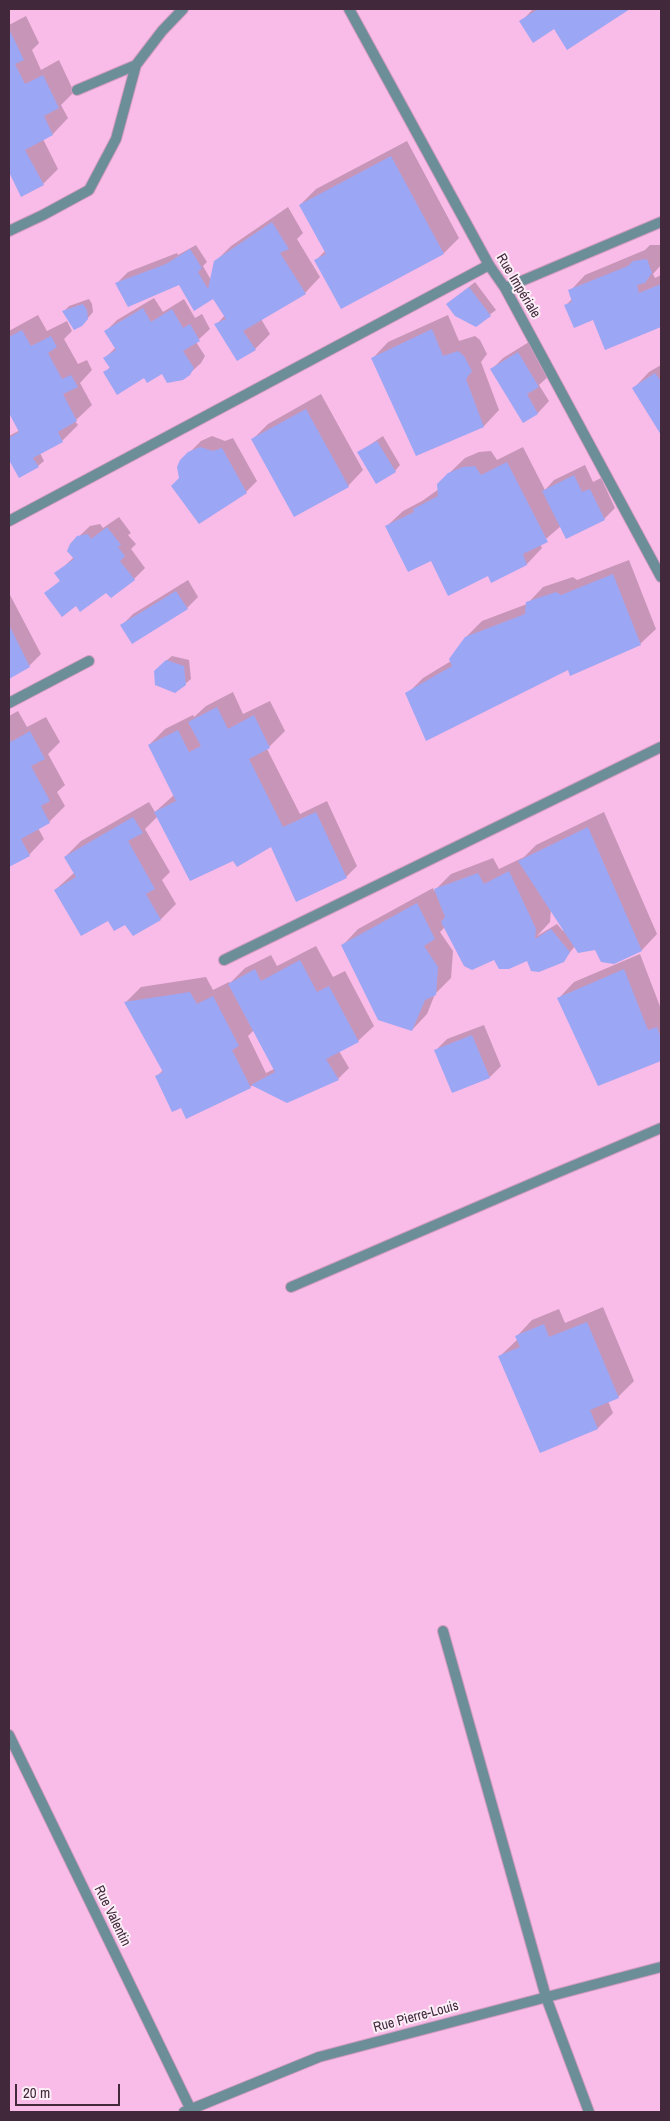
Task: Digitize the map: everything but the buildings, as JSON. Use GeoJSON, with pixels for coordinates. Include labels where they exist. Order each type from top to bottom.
{"type":"FeatureCollection","features":[{"type":"Feature","properties":{"kind":"street"},"geometry":{"type":"LineString","coordinates":[[9,230],[43,215],[89,190],[116,139],[136,64],[162,31],[183,9]]}},
{"type":"Feature","properties":{"kind":"street","name":"Rue Impériale"},"geometry":{"type":"LineString","coordinates":[[349,9],[489,265],[505,288],[661,577]]}},
{"type":"Feature","properties":{"kind":"street"},"geometry":{"type":"LineString","coordinates":[[77,90],[136,64]]}},
{"type":"Feature","properties":{"kind":"street"},"geometry":{"type":"LineString","coordinates":[[505,288],[661,222]]}},
{"type":"Feature","properties":{"kind":"street"},"geometry":{"type":"LineString","coordinates":[[9,521],[489,265]]}},
{"type":"Feature","properties":{"kind":"street"},"geometry":{"type":"LineString","coordinates":[[9,703],[88,661]]}},
{"type":"Feature","properties":{"kind":"street"},"geometry":{"type":"LineString","coordinates":[[224,960],[661,747]]}},
{"type":"Feature","properties":{"kind":"street"},"geometry":{"type":"LineString","coordinates":[[291,1288],[661,1128]]}},
{"type":"Feature","properties":{"kind":"street"},"geometry":{"type":"LineString","coordinates":[[443,1631],[546,1997],[589,2112]]}},
{"type":"Feature","properties":{"kind":"street","name":"Rue Valentin"},"geometry":{"type":"LineString","coordinates":[[9,1735],[188,2111]]}},
{"type":"Feature","properties":{"kind":"street","name":"Rue Pierre-Louis"},"geometry":{"type":"LineString","coordinates":[[188,2111],[319,2057],[661,1967]]}}]}
